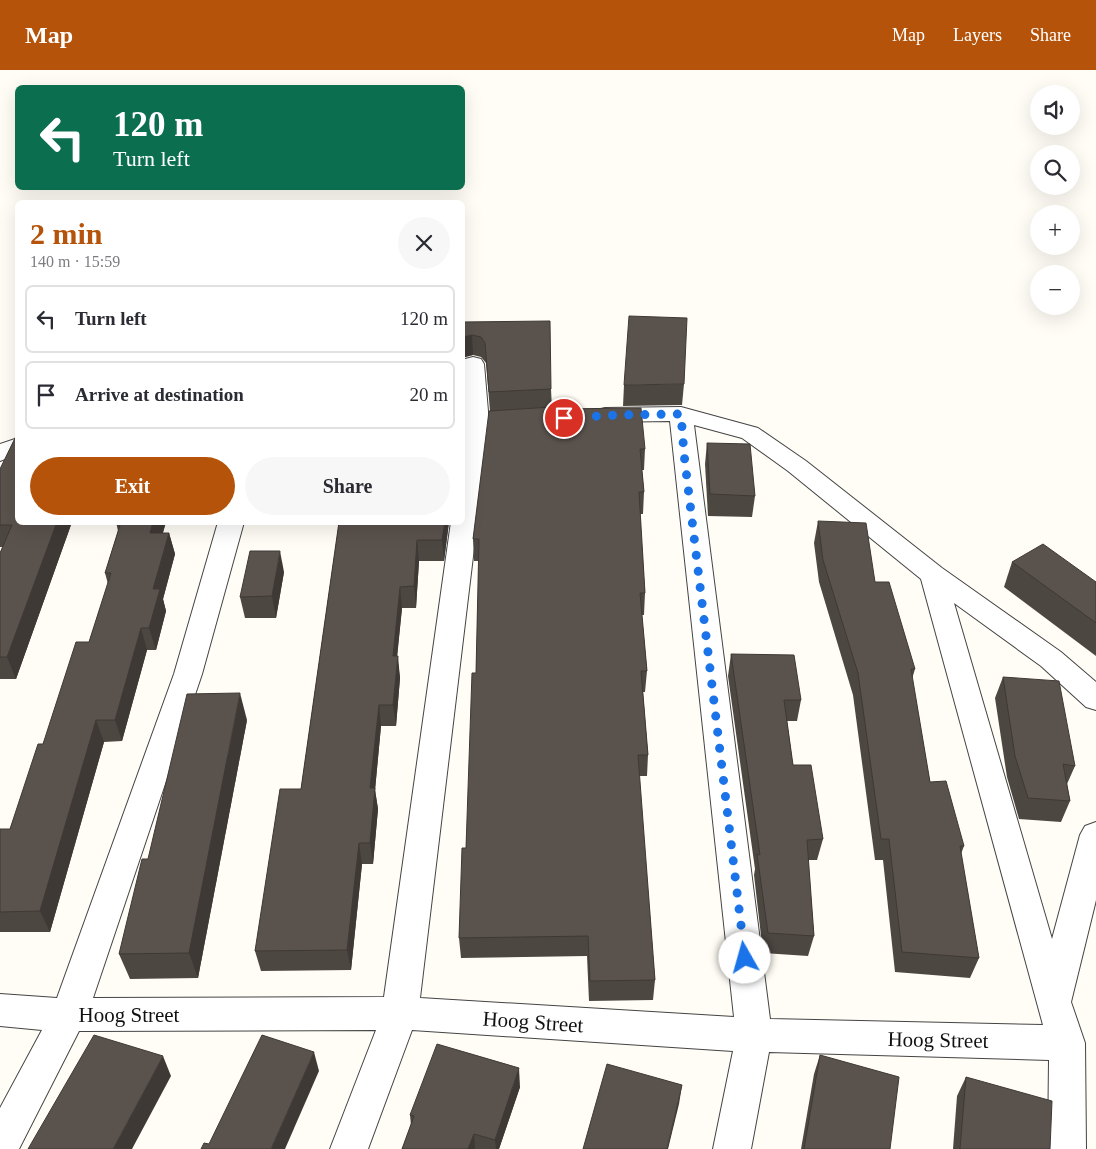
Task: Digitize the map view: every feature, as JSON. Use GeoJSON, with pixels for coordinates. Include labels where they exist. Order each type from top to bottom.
{"type":"FeatureCollection","features":[{"type":"Feature","properties":{"kind":"street"},"geometry":{"type":"LineString","coordinates":[[349,1149],[400,1014],[487,422],[473,364]]}},
{"type":"Feature","properties":{"kind":"street"},"geometry":{"type":"LineString","coordinates":[[681,414],[684,454],[754,1035],[732,1149]]}},
{"type":"Feature","properties":{"kind":"street"},"geometry":{"type":"LineString","coordinates":[[581,417],[681,414],[750,433],[797,466],[933,575],[990,613],[1051,659],[1096,699]]}},
{"type":"Feature","properties":{"kind":"street"},"geometry":{"type":"LineString","coordinates":[[0,453],[15,446]]}},
{"type":"Feature","properties":{"kind":"street"},"geometry":{"type":"LineString","coordinates":[[0,1147],[69,1015],[188,674],[230,525]]}},
{"type":"Feature","properties":{"kind":"street"},"geometry":{"type":"LineString","coordinates":[[933,575],[1052,1003],[1067,1043],[1067,1149]]}},
{"type":"Feature","properties":{"kind":"street"},"geometry":{"type":"LineString","coordinates":[[1052,1003],[1096,835]]}},
{"type":"Feature","properties":{"kind":"street","name":"Hoog Street"},"geometry":{"type":"LineString","coordinates":[[0,1010],[69,1015],[400,1014],[754,1035],[1067,1043]]}},
{"type":"Feature","properties":{"kind":"building"},"geometry":{"type":"Polygon","coordinates":[[[629,316],[687,318],[684,384],[624,385],[629,316]]]}},
{"type":"Feature","properties":{"kind":"building"},"geometry":{"type":"Polygon","coordinates":[[[550,321],[551,389],[489,392],[485,343],[481,337],[472,335],[465,337],[465,322],[550,321]]]}},
{"type":"Feature","properties":{"kind":"building"},"geometry":{"type":"Polygon","coordinates":[[[552,407],[552,409],[641,408],[645,449],[640,449],[644,492],[639,492],[645,593],[640,593],[647,671],[641,671],[648,755],[638,755],[655,980],[590,981],[588,936],[459,938],[462,848],[466,848],[472,673],[476,673],[479,539],[473,539],[489,411],[552,407]]]}},
{"type":"Feature","properties":{"kind":"building"},"geometry":{"type":"Polygon","coordinates":[[[15,438],[15,525],[56,525],[7,657],[0,657],[0,553],[12,525],[0,525],[0,469],[15,438]]]}},
{"type":"Feature","properties":{"kind":"building"},"geometry":{"type":"Polygon","coordinates":[[[707,443],[750,444],[755,496],[710,494],[707,443]]]}},
{"type":"Feature","properties":{"kind":"building"},"geometry":{"type":"Polygon","coordinates":[[[818,521],[866,523],[875,582],[889,582],[915,669],[911,669],[930,782],[946,781],[964,846],[960,846],[979,958],[902,952],[889,839],[881,839],[858,673],[823,560],[818,521]]]}},
{"type":"Feature","properties":{"kind":"building"},"geometry":{"type":"Polygon","coordinates":[[[120,525],[152,525],[150,533],[169,533],[153,589],[160,589],[149,628],[141,628],[115,720],[96,720],[40,911],[0,912],[0,829],[10,829],[38,744],[43,744],[76,642],[89,642],[111,573],[105,573],[120,525]]]}},
{"type":"Feature","properties":{"kind":"building"},"geometry":{"type":"Polygon","coordinates":[[[339,525],[444,525],[442,540],[417,540],[414,586],[400,587],[393,656],[398,656],[393,705],[379,705],[370,788],[375,788],[370,843],[359,843],[347,950],[255,951],[280,789],[301,789],[339,525]]]}},
{"type":"Feature","properties":{"kind":"building"},"geometry":{"type":"Polygon","coordinates":[[[1043,544],[1096,582],[1096,623],[1012,562],[1043,544]]]}},
{"type":"Feature","properties":{"kind":"building"},"geometry":{"type":"Polygon","coordinates":[[[250,551],[280,551],[272,596],[240,597],[250,551]]]}},
{"type":"Feature","properties":{"kind":"building"},"geometry":{"type":"Polygon","coordinates":[[[731,654],[794,655],[801,700],[784,700],[793,765],[811,765],[823,839],[807,840],[814,936],[768,933],[757,854],[760,855],[731,654]]]}},
{"type":"Feature","properties":{"kind":"building"},"geometry":{"type":"Polygon","coordinates":[[[1003,677],[1059,681],[1075,766],[1063,764],[1070,801],[1028,798],[1015,756],[1003,677]]]}},
{"type":"Feature","properties":{"kind":"building"},"geometry":{"type":"Polygon","coordinates":[[[240,693],[189,953],[119,954],[142,859],[148,859],[187,694],[240,693]]]}},
{"type":"Feature","properties":{"kind":"building"},"geometry":{"type":"Polygon","coordinates":[[[94,1035],[163,1056],[113,1149],[28,1149],[94,1035]]]}},
{"type":"Feature","properties":{"kind":"building"},"geometry":{"type":"Polygon","coordinates":[[[262,1035],[314,1052],[271,1149],[201,1149],[204,1143],[209,1144],[262,1035]]]}},
{"type":"Feature","properties":{"kind":"building"},"geometry":{"type":"Polygon","coordinates":[[[437,1044],[519,1068],[495,1140],[474,1134],[468,1149],[402,1149],[414,1116],[410,1115],[437,1044]]]}},
{"type":"Feature","properties":{"kind":"building"},"geometry":{"type":"Polygon","coordinates":[[[820,1055],[899,1077],[890,1149],[804,1149],[820,1055]]]}},
{"type":"Feature","properties":{"kind":"building"},"geometry":{"type":"Polygon","coordinates":[[[607,1064],[682,1085],[667,1149],[583,1149],[607,1064]]]}},
{"type":"Feature","properties":{"kind":"building"},"geometry":{"type":"Polygon","coordinates":[[[966,1077],[1052,1101],[1050,1149],[960,1149],[966,1077]]]}},
{"type":"Feature","properties":{"kind":"route"},"geometry":{"type":"LineString","coordinates":[[564,418],[681,414],[684,454],[745,958]]}}]}
